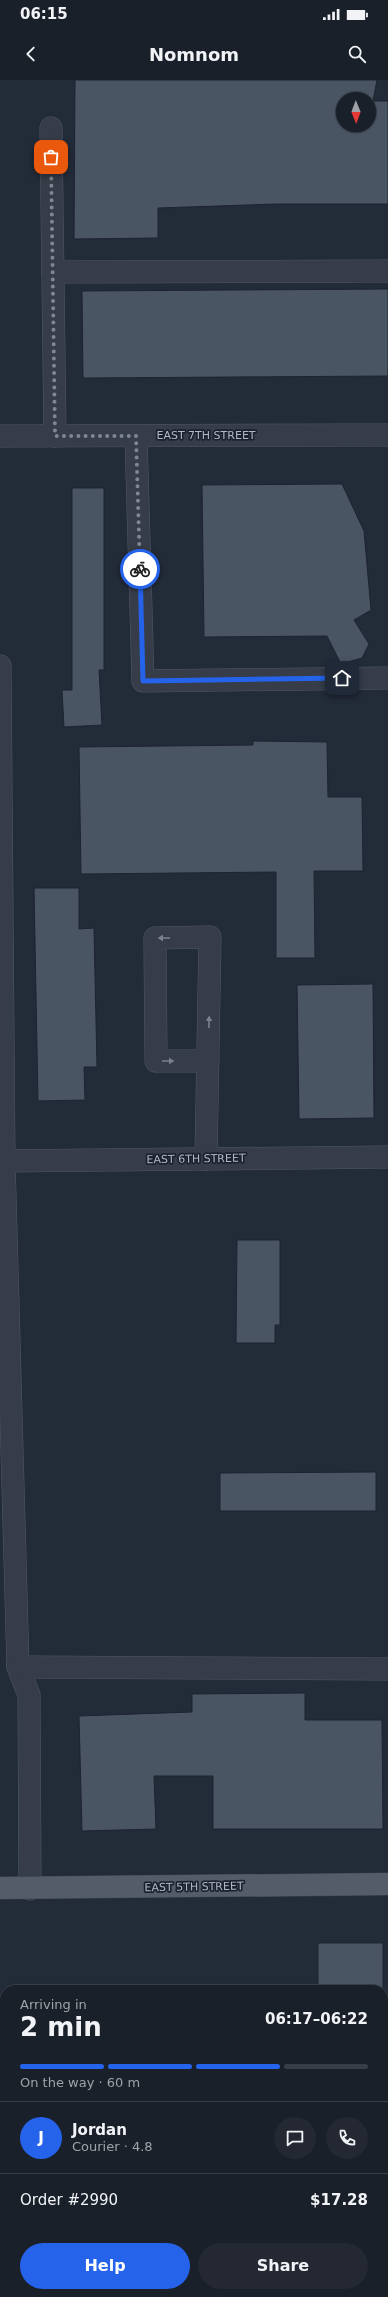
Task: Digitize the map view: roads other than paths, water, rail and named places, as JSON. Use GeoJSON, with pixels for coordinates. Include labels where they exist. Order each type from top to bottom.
{"type":"FeatureCollection","features":[{"type":"Feature","properties":{"kind":"main road","name":"EAST 5TH STREET"},"geometry":{"type":"LineString","coordinates":[[0,1888],[30,1889],[388,1884]]}},
{"type":"Feature","properties":{"kind":"street"},"geometry":{"type":"LineString","coordinates":[[51,128],[55,436]]}},
{"type":"Feature","properties":{"kind":"street"},"geometry":{"type":"LineString","coordinates":[[53,272],[388,271]]}},
{"type":"Feature","properties":{"kind":"street","name":"EAST 7TH STREET"},"geometry":{"type":"LineString","coordinates":[[0,436],[388,435]]}},
{"type":"Feature","properties":{"kind":"street"},"geometry":{"type":"LineString","coordinates":[[136,436],[143,681],[388,678]]}},
{"type":"Feature","properties":{"kind":"street"},"geometry":{"type":"LineString","coordinates":[[0,666],[4,1161],[18,1667],[29,1696],[30,1889]]}},
{"type":"Feature","properties":{"kind":"street"},"geometry":{"type":"LineString","coordinates":[[206,1159],[208,1061],[210,937],[155,938],[156,1061],[208,1061]]}},
{"type":"Feature","properties":{"kind":"street","name":"EAST 6TH STREET"},"geometry":{"type":"LineString","coordinates":[[4,1161],[388,1157]]}},
{"type":"Feature","properties":{"kind":"street"},"geometry":{"type":"LineString","coordinates":[[18,1667],[388,1669]]}}]}
